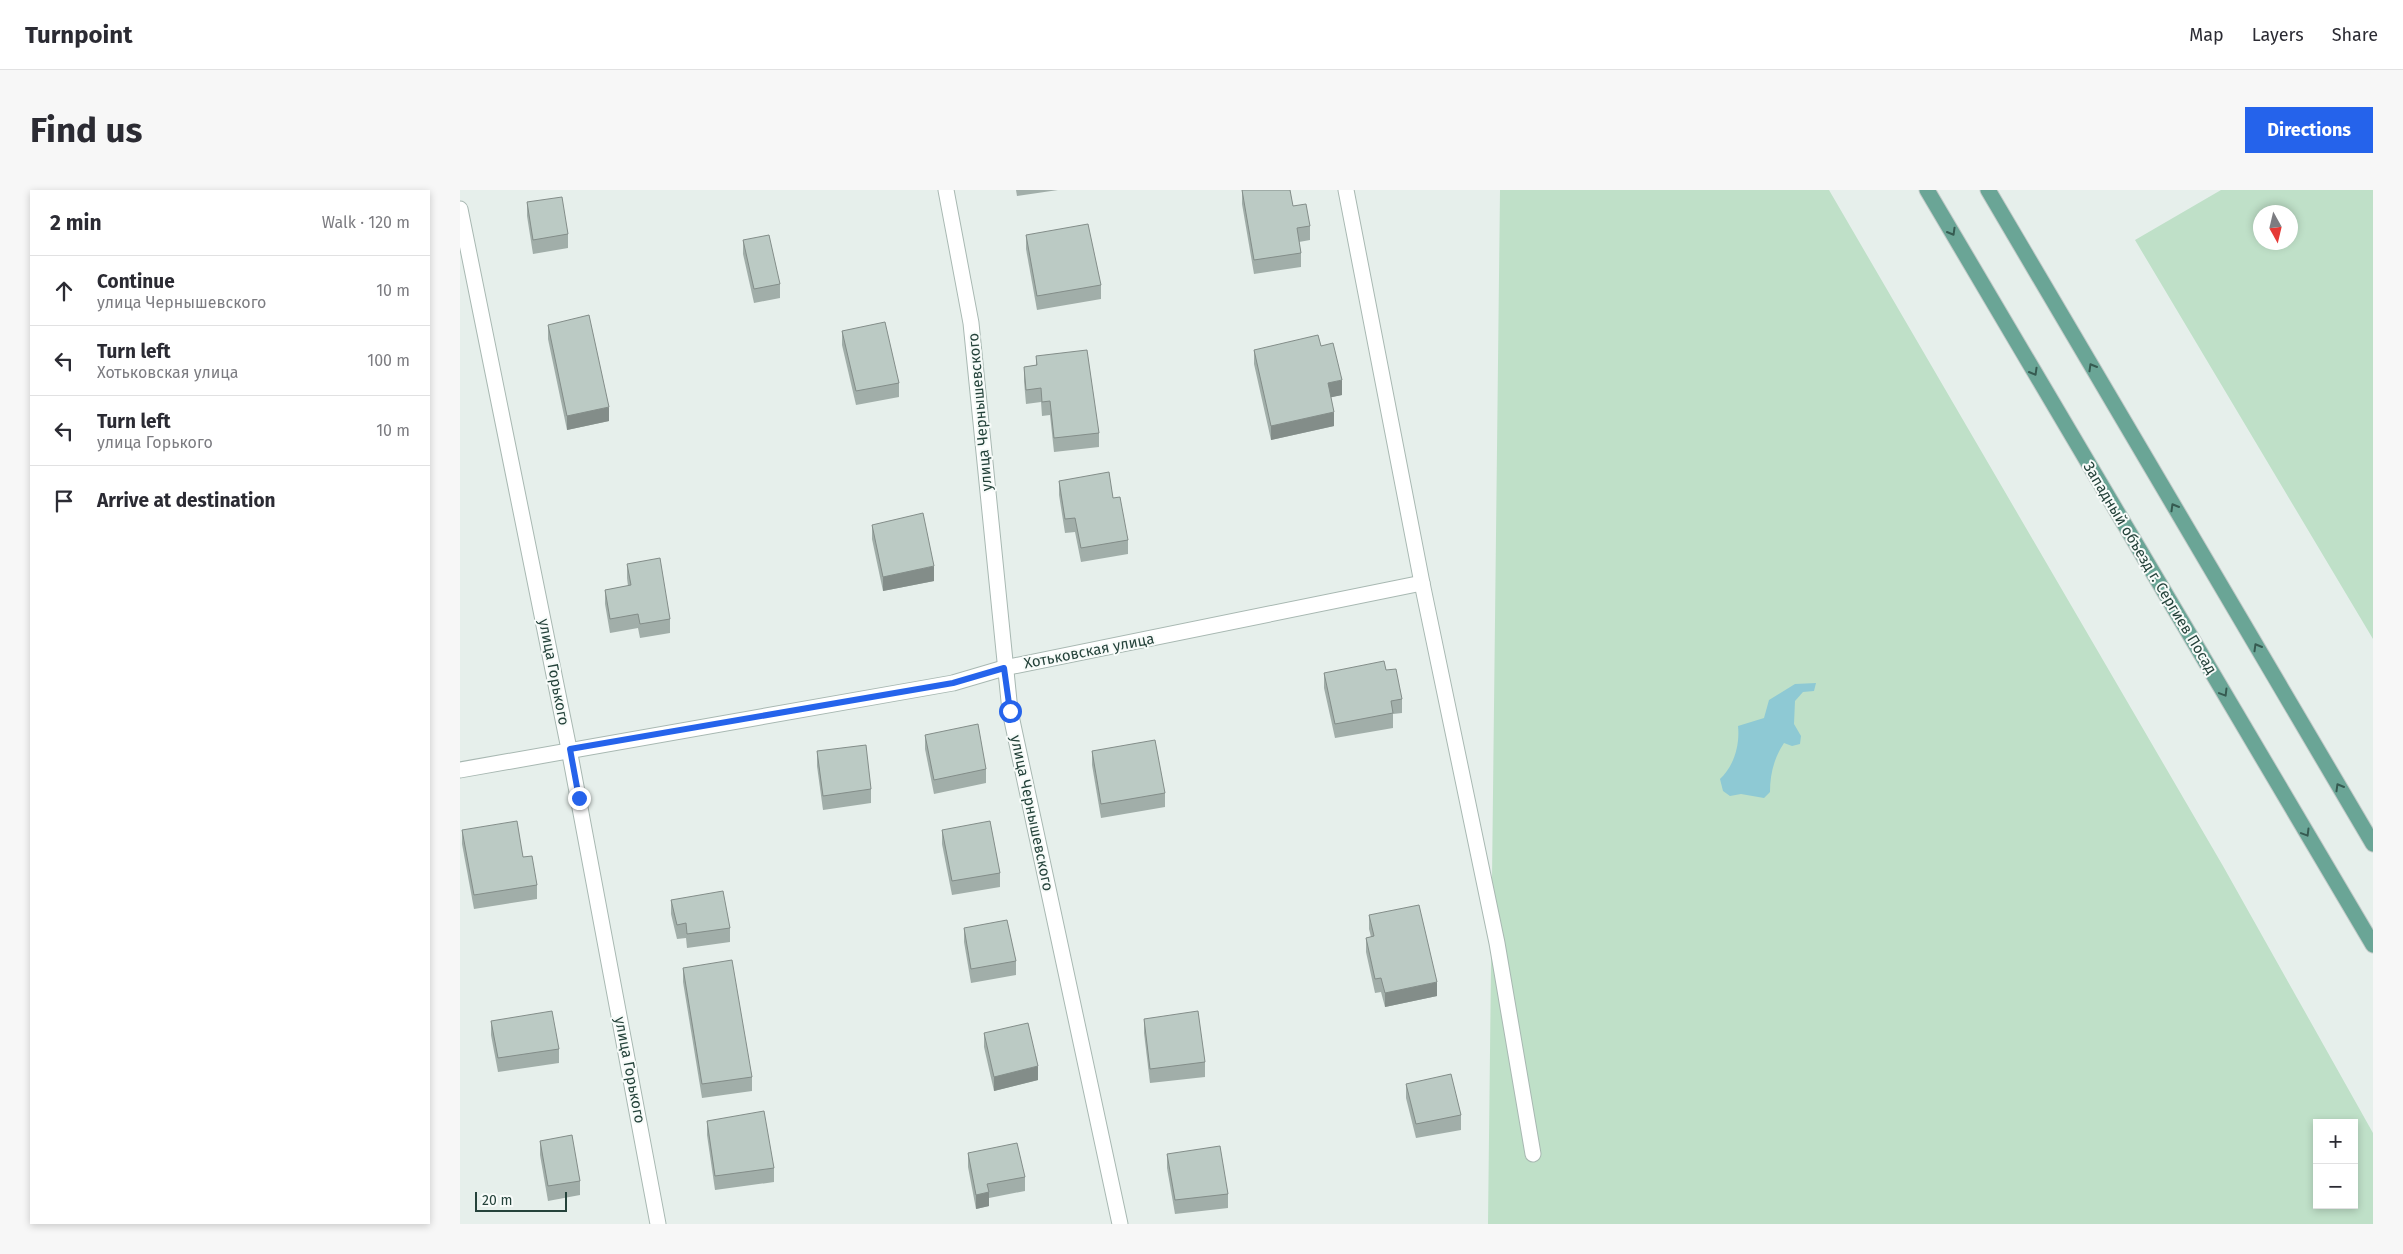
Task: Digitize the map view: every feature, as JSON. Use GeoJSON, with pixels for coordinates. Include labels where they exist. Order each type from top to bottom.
{"type":"FeatureCollection","features":[{"type":"Feature","properties":{"kind":"main road","name":"Западный объезд г. Сергиев Посад"},"geometry":{"type":"LineString","coordinates":[[1927,190],[2373,946]]}},
{"type":"Feature","properties":{"kind":"main road"},"geometry":{"type":"LineString","coordinates":[[1988,190],[2373,844]]}},
{"type":"Feature","properties":{"kind":"street","name":"улица Чернышевского"},"geometry":{"type":"LineString","coordinates":[[946,190],[971,323],[1004,668],[1012,717],[1120,1224]]}},
{"type":"Feature","properties":{"kind":"street"},"geometry":{"type":"LineString","coordinates":[[1346,190],[1422,583],[1497,943],[1533,1154]]}},
{"type":"Feature","properties":{"kind":"street","name":"улица Горького"},"geometry":{"type":"LineString","coordinates":[[460,209],[570,749],[658,1224]]}},
{"type":"Feature","properties":{"kind":"street","name":"Хотьковская улица"},"geometry":{"type":"LineString","coordinates":[[460,770],[570,749],[953,683],[1004,668],[1422,583]]}},
{"type":"Feature","properties":{"kind":"green space"},"geometry":{"type":"Polygon","coordinates":[[[1500,190],[1829,190],[2223,866],[2373,1133],[2373,1224],[1488,1224],[1500,190]]]}},
{"type":"Feature","properties":{"kind":"green space"},"geometry":{"type":"Polygon","coordinates":[[[2221,190],[2373,190],[2373,639],[2135,240],[2221,190]]]}},
{"type":"Feature","properties":{"kind":"water"},"geometry":{"type":"Polygon","coordinates":[[[1816,683],[1814,691],[1803,692],[1795,701],[1794,724],[1801,736],[1800,744],[1792,746],[1784,743],[1773,766],[1770,792],[1764,798],[1741,794],[1730,796],[1723,791],[1720,779],[1729,768],[1735,755],[1738,726],[1764,718],[1769,700],[1795,684],[1816,683]]]}},
{"type":"Feature","properties":{"kind":"building"},"geometry":{"type":"Polygon","coordinates":[[[1242,190],[1290,190],[1293,206],[1306,204],[1310,226],[1297,228],[1301,253],[1254,260],[1242,190]]]}},
{"type":"Feature","properties":{"kind":"building"},"geometry":{"type":"Polygon","coordinates":[[[562,197],[568,234],[533,240],[527,202],[562,197]]]}},
{"type":"Feature","properties":{"kind":"building"},"geometry":{"type":"Polygon","coordinates":[[[1088,224],[1101,285],[1037,296],[1026,235],[1088,224]]]}},
{"type":"Feature","properties":{"kind":"building"},"geometry":{"type":"Polygon","coordinates":[[[769,235],[780,284],[754,289],[743,240],[769,235]]]}},
{"type":"Feature","properties":{"kind":"building"},"geometry":{"type":"Polygon","coordinates":[[[589,315],[609,407],[567,416],[548,325],[589,315]]]}},
{"type":"Feature","properties":{"kind":"building"},"geometry":{"type":"Polygon","coordinates":[[[885,322],[899,383],[856,391],[842,331],[885,322]]]}},
{"type":"Feature","properties":{"kind":"building"},"geometry":{"type":"Polygon","coordinates":[[[1318,335],[1321,346],[1333,343],[1342,380],[1328,383],[1334,412],[1271,426],[1254,350],[1318,335]]]}},
{"type":"Feature","properties":{"kind":"building"},"geometry":{"type":"Polygon","coordinates":[[[1087,350],[1099,433],[1054,438],[1050,401],[1042,402],[1041,388],[1026,390],[1024,367],[1037,365],[1036,356],[1087,350]]]}},
{"type":"Feature","properties":{"kind":"building"},"geometry":{"type":"Polygon","coordinates":[[[1109,472],[1113,498],[1120,497],[1128,540],[1081,548],[1075,518],[1065,519],[1059,481],[1109,472]]]}},
{"type":"Feature","properties":{"kind":"building"},"geometry":{"type":"Polygon","coordinates":[[[923,513],[934,566],[883,577],[872,525],[923,513]]]}},
{"type":"Feature","properties":{"kind":"building"},"geometry":{"type":"Polygon","coordinates":[[[660,558],[670,619],[640,624],[638,614],[610,619],[605,590],[631,585],[627,564],[660,558]]]}},
{"type":"Feature","properties":{"kind":"building"},"geometry":{"type":"Polygon","coordinates":[[[1384,661],[1386,670],[1396,669],[1402,699],[1391,701],[1393,713],[1335,724],[1324,673],[1384,661]]]}},
{"type":"Feature","properties":{"kind":"building"},"geometry":{"type":"Polygon","coordinates":[[[978,724],[986,769],[934,780],[925,735],[978,724]]]}},
{"type":"Feature","properties":{"kind":"building"},"geometry":{"type":"Polygon","coordinates":[[[1155,740],[1165,793],[1101,804],[1092,751],[1155,740]]]}},
{"type":"Feature","properties":{"kind":"building"},"geometry":{"type":"Polygon","coordinates":[[[866,745],[871,789],[823,796],[817,751],[866,745]]]}},
{"type":"Feature","properties":{"kind":"building"},"geometry":{"type":"Polygon","coordinates":[[[517,821],[523,857],[532,856],[537,885],[474,895],[462,830],[517,821]]]}},
{"type":"Feature","properties":{"kind":"building"},"geometry":{"type":"Polygon","coordinates":[[[990,821],[1000,873],[952,881],[942,830],[990,821]]]}},
{"type":"Feature","properties":{"kind":"building"},"geometry":{"type":"Polygon","coordinates":[[[723,891],[730,928],[687,934],[686,923],[677,925],[671,900],[723,891]]]}},
{"type":"Feature","properties":{"kind":"building"},"geometry":{"type":"Polygon","coordinates":[[[1419,905],[1437,982],[1385,993],[1381,978],[1375,979],[1366,938],[1374,936],[1369,915],[1419,905]]]}},
{"type":"Feature","properties":{"kind":"building"},"geometry":{"type":"Polygon","coordinates":[[[1007,920],[1016,961],[971,969],[964,928],[1007,920]]]}},
{"type":"Feature","properties":{"kind":"building"},"geometry":{"type":"Polygon","coordinates":[[[732,960],[752,1077],[702,1084],[683,968],[732,960]]]}},
{"type":"Feature","properties":{"kind":"building"},"geometry":{"type":"Polygon","coordinates":[[[552,1011],[559,1049],[498,1058],[491,1021],[552,1011]]]}},
{"type":"Feature","properties":{"kind":"building"},"geometry":{"type":"Polygon","coordinates":[[[1198,1011],[1205,1062],[1150,1069],[1144,1019],[1198,1011]]]}},
{"type":"Feature","properties":{"kind":"building"},"geometry":{"type":"Polygon","coordinates":[[[1028,1023],[1038,1066],[994,1077],[984,1033],[1028,1023]]]}},
{"type":"Feature","properties":{"kind":"building"},"geometry":{"type":"Polygon","coordinates":[[[1451,1074],[1461,1115],[1416,1124],[1406,1084],[1451,1074]]]}},
{"type":"Feature","properties":{"kind":"building"},"geometry":{"type":"Polygon","coordinates":[[[764,1111],[774,1168],[715,1176],[707,1121],[764,1111]]]}},
{"type":"Feature","properties":{"kind":"building"},"geometry":{"type":"Polygon","coordinates":[[[572,1135],[580,1181],[548,1186],[540,1141],[572,1135]]]}},
{"type":"Feature","properties":{"kind":"building"},"geometry":{"type":"Polygon","coordinates":[[[1017,1143],[1025,1177],[987,1184],[989,1192],[976,1195],[968,1153],[1017,1143]]]}},
{"type":"Feature","properties":{"kind":"building"},"geometry":{"type":"Polygon","coordinates":[[[1220,1146],[1228,1194],[1175,1200],[1167,1154],[1220,1146]]]}},
{"type":"Feature","properties":{"kind":"route"},"geometry":{"type":"LineString","coordinates":[[579,798],[570,749],[953,683],[1004,668],[1010,711]]}}]}
